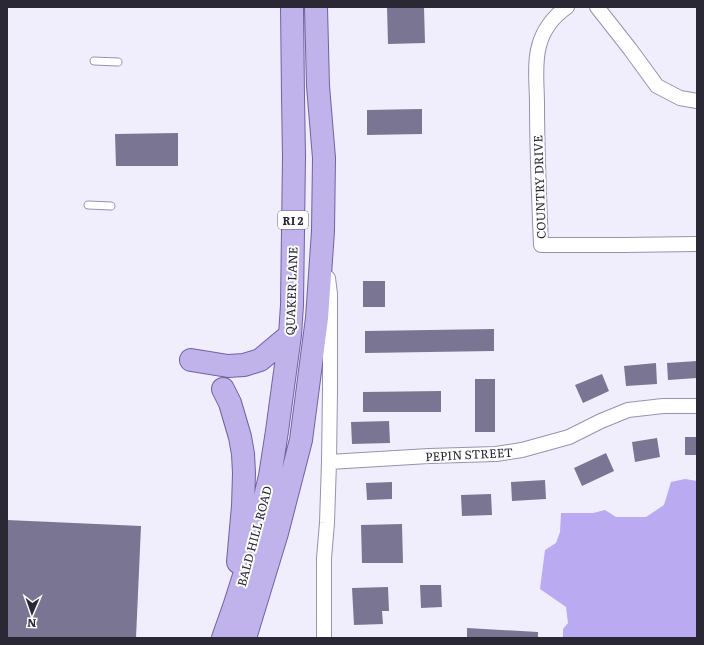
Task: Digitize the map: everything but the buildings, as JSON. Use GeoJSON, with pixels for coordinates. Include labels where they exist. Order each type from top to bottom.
{"type":"FeatureCollection","features":[{"type":"Feature","properties":{"kind":"main road","name":"QUAKER LANE"},"geometry":{"type":"LineString","coordinates":[[277,431],[290,335],[292,305],[294,157],[292,7]]}},
{"type":"Feature","properties":{"kind":"main road","name":"RI 2"},"geometry":{"type":"LineString","coordinates":[[245,638],[277,533],[301,440],[317,318],[323,232],[324,158],[318,86],[316,7]]}},
{"type":"Feature","properties":{"kind":"main road"},"geometry":{"type":"LineString","coordinates":[[294,157],[324,158]]}},
{"type":"Feature","properties":{"kind":"main road"},"geometry":{"type":"LineString","coordinates":[[191,360],[228,366],[244,365],[260,360],[290,335]]}},
{"type":"Feature","properties":{"kind":"main road"},"geometry":{"type":"LineString","coordinates":[[222,388],[230,403],[240,437],[243,454],[243,506],[234,607]]}},
{"type":"Feature","properties":{"kind":"main road","name":"BALD HILL ROAD"},"geometry":{"type":"LineString","coordinates":[[223,638],[253,547],[270,476],[277,431]]}},
{"type":"Feature","properties":{"kind":"street","name":"COUNTRY DRIVE"},"geometry":{"type":"LineString","coordinates":[[567,7],[560,12],[549,25],[540,41],[537,60],[537,128],[541,245],[697,244]]}},
{"type":"Feature","properties":{"kind":"street"},"geometry":{"type":"LineString","coordinates":[[597,7],[657,86],[680,98],[697,101]]}},
{"type":"Feature","properties":{"kind":"street"},"geometry":{"type":"LineString","coordinates":[[323,232],[330,294],[329,462],[327,524],[324,558],[324,638]]}},
{"type":"Feature","properties":{"kind":"street","name":"PEPIN STREET"},"geometry":{"type":"LineString","coordinates":[[329,462],[429,456],[496,454],[522,450],[569,437],[601,421],[628,410],[663,406],[697,406]]}},
{"type":"Feature","properties":{"kind":"lane"},"geometry":{"type":"LineString","coordinates":[[94,61],[118,62]]}},
{"type":"Feature","properties":{"kind":"lane"},"geometry":{"type":"LineString","coordinates":[[88,205],[111,206]]}},
{"type":"Feature","properties":{"kind":"shaded area"},"geometry":{"type":"Polygon","coordinates":[[[685,479],[697,481],[697,638],[563,638],[563,629],[568,623],[566,607],[540,589],[545,550],[556,543],[560,532],[561,513],[593,513],[605,510],[616,517],[646,517],[664,505],[671,482],[685,479]]]}}]}
